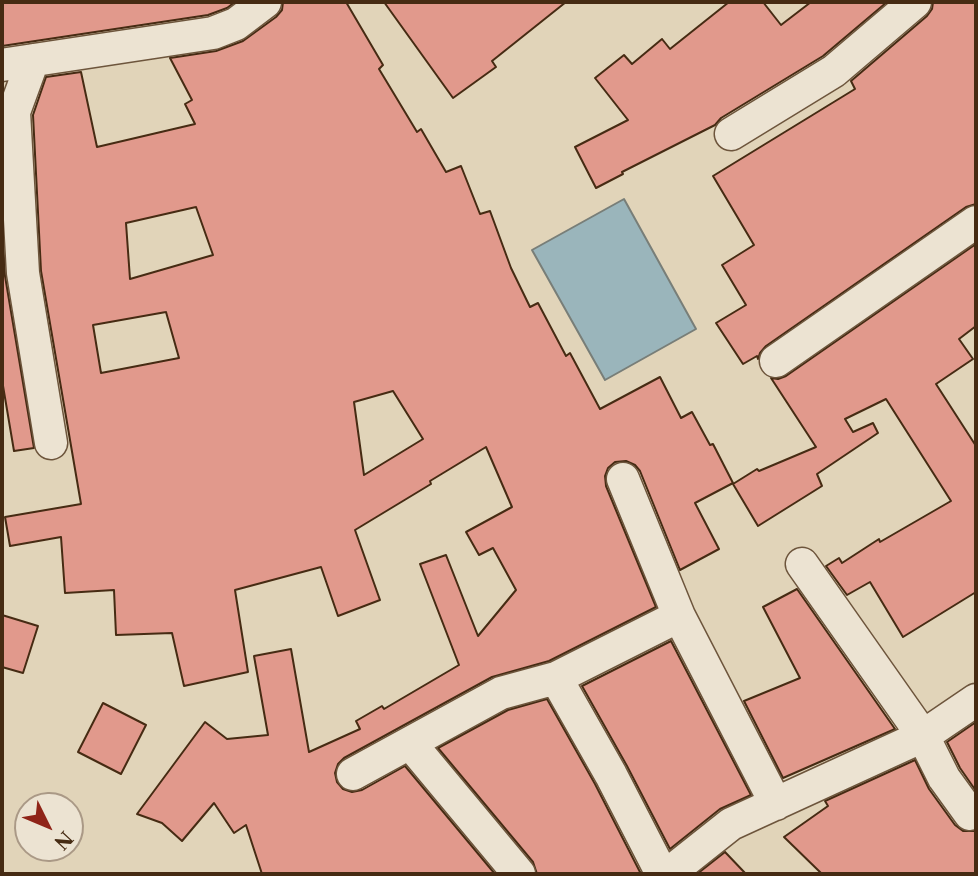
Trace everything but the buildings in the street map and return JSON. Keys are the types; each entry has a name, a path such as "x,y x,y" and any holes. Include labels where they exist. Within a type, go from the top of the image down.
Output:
{"street":[{"path":"2,65 213,33 236,23 265,2"},
{"path":"730,134 834,71 915,2"},
{"path":"33,60 14,112 12,275 51,443"},
{"path":"776,360 976,222"},
{"path":"623,479 679,616 776,804"},
{"path":"802,564 923,736 944,778 970,814"},
{"path":"353,774 501,693 556,678 679,616"},
{"path":"556,678 611,775 662,874"},
{"path":"668,874 731,824 923,736 976,700"},
{"path":"410,743 519,874"}],"water":[{"path":"624,199 696,329 605,380 532,250"}]}
